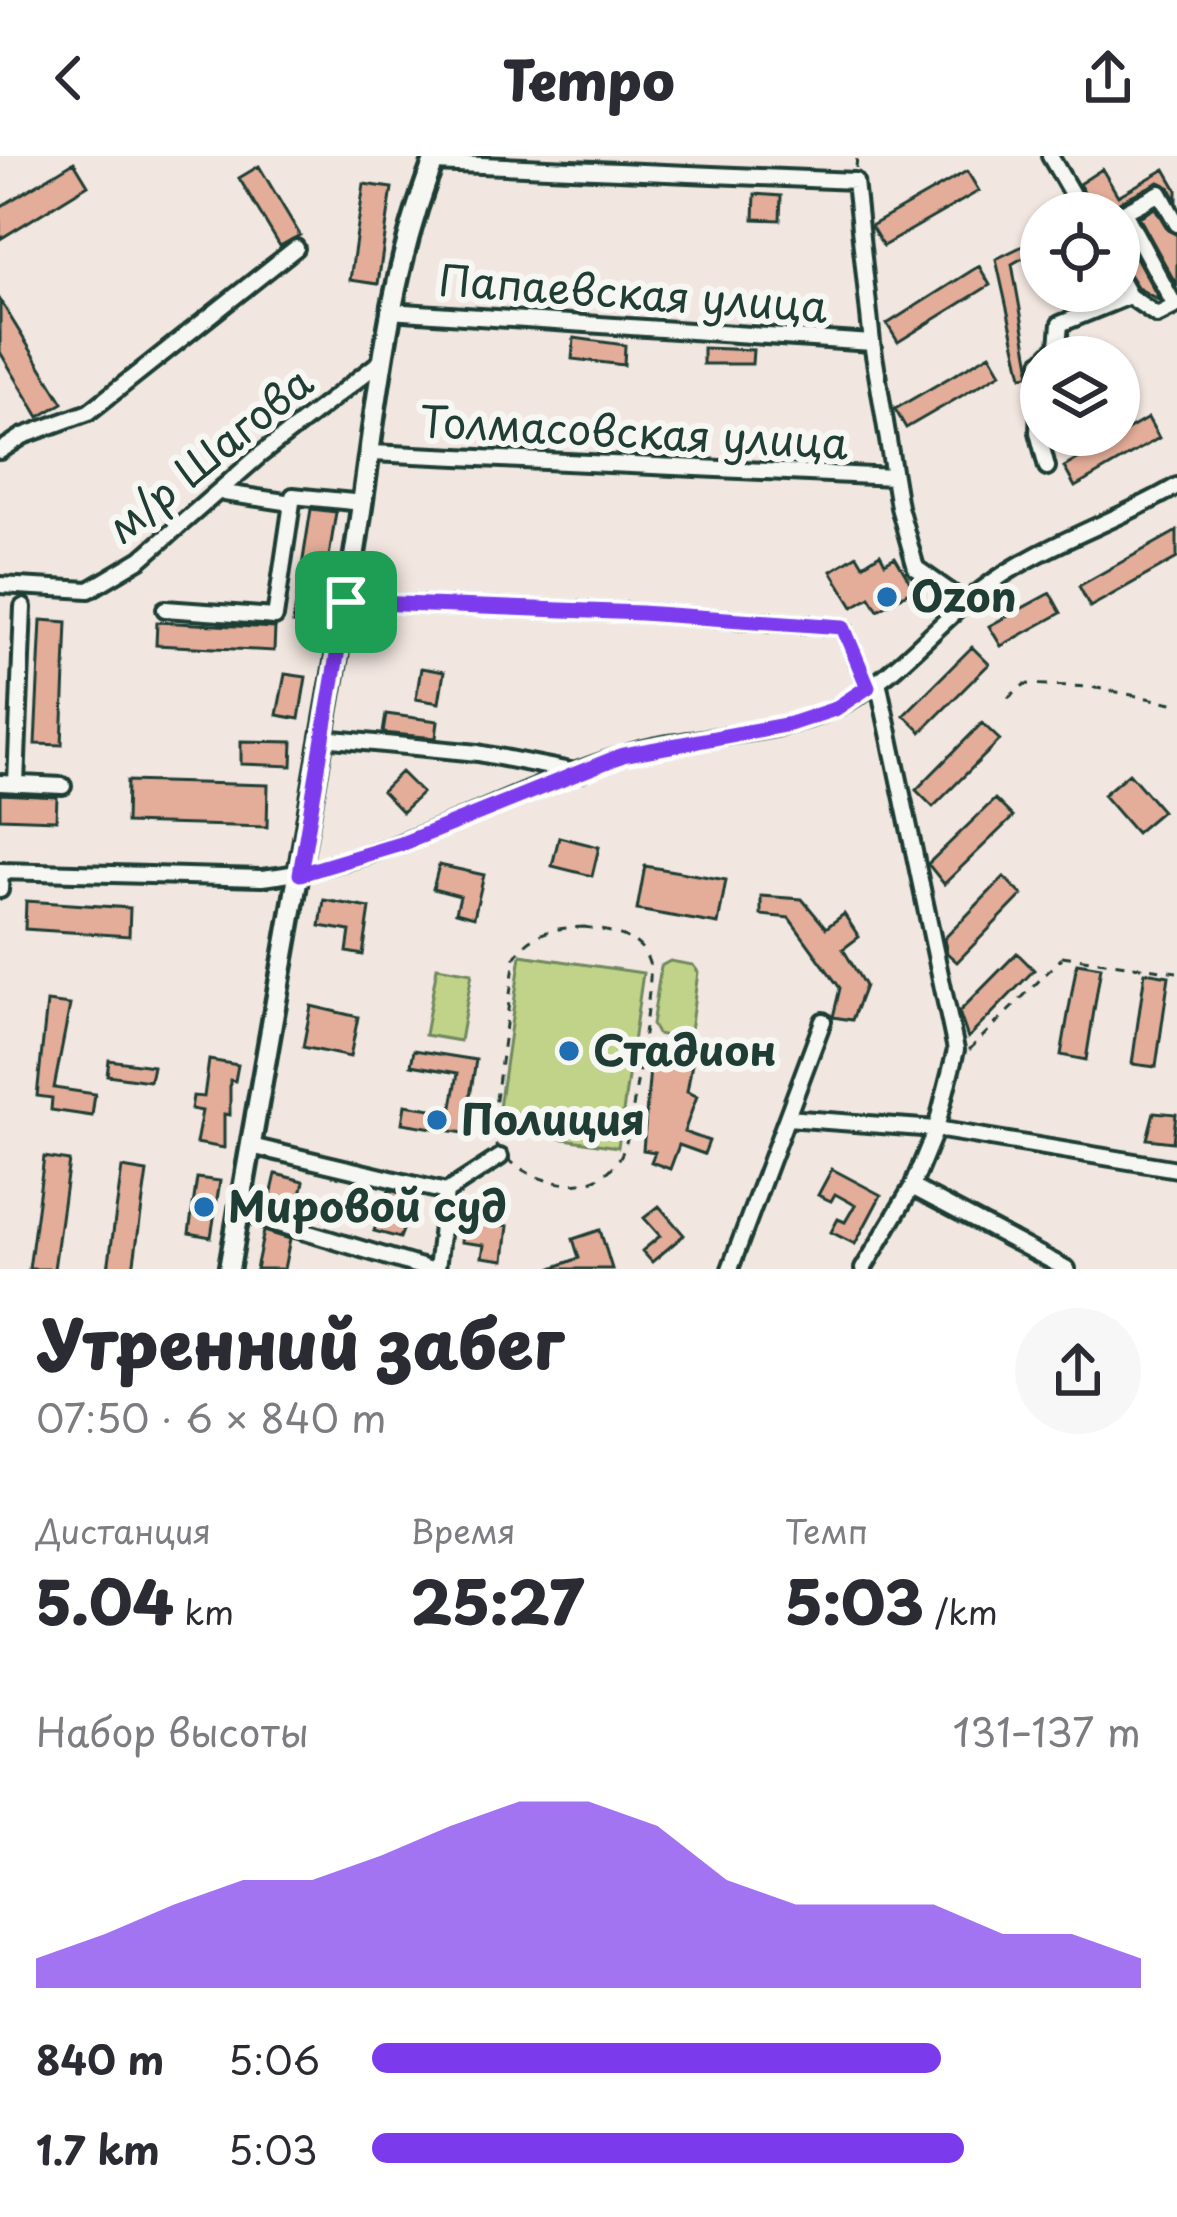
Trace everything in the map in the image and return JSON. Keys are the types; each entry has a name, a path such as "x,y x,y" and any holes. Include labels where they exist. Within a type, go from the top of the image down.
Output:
{"main road":[{"path":"229,1269 363,503 389,311 422,183 434,159"}],"street":[{"path":"1050,156 1071,192"},
{"path":"434,159 855,182 872,343 894,477 916,568 966,604"},
{"path":"1140,304 1156,315 1176,305 1124,212 1160,193 1177,224"},
{"path":"0,452 22,436 89,412 296,248"},
{"name":"Папаевская улица","path":"389,311 872,343"},
{"path":"1059,336 1060,324 1090,312"},
{"name":"м/р Шагова","path":"0,585 88,590 124,569 384,359"},
{"name":"Толмасовская улица","path":"371,453 894,477"},
{"path":"1044,456 1047,467"},
{"path":"0,890 1,872 262,878 300,874 404,843 623,755 790,724 835,709 873,684 1009,571 1177,485"},
{"path":"224,493 292,503"},
{"path":"165,609 275,617 293,496 363,503"},
{"path":"346,602 641,613 843,627 873,684 956,1050 936,1129 912,1187 869,1267"},
{"path":"23,607 8,783 63,787"},
{"path":"323,738 478,754 580,772"},
{"path":"731,1268 823,1021"},
{"path":"787,1118 936,1129 1177,1169"},
{"path":"251,1146 446,1192 500,1157"},
{"path":"912,1187 1066,1269"},
{"path":"437,1269 446,1192"},
{"path":"239,1212 428,1269"}],"path":[{"path":"1008,698 1025,684 1092,687 1177,704"},
{"path":"584,927 610,931 642,948 650,968 624,1150 609,1169 570,1183 547,1182 500,1157 491,1137 515,957 526,940 554,928 584,927"},
{"path":"951,1066 1062,957 1177,972"}],"green space":[{"name":"Стадион","path":"521,955 643,973 618,1147 496,1129"},
{"path":"670,961 693,965 698,972 690,1032 682,1039 657,1034 652,1025 661,966"},
{"path":"437,967 472,973 460,1041 425,1035"}],"building":[{"path":"74,162 88,185 0,239 0,207"},
{"path":"259,166 300,235 280,246 239,178"},
{"path":"1102,169 1116,192 1084,192 1079,184"},
{"path":"1165,169 1177,190 1177,201 1169,187 1159,182 1139,192 1125,192"},
{"path":"967,171 979,191 883,246 871,226"},
{"path":"364,184 392,188 378,284 350,280"},
{"path":"755,194 781,196 780,220 754,219"},
{"path":"1155,208 1168,230 1177,235 1177,286 1140,219"},
{"path":"1020,247 1020,260 1012,264 1025,336 1020,336 1020,367 996,259"},
{"path":"1140,264 1160,301 1140,289"},
{"path":"979,266 990,285 898,342 887,324"},
{"path":"0,300 63,403 39,417 0,352"},
{"path":"574,338 625,345 624,365 572,359"},
{"path":"703,348 753,350 752,364 703,364"},
{"path":"990,354 1001,373 906,428 895,409"},
{"path":"1148,418 1159,438 1140,449 1140,423"},
{"path":"1083,456 1128,456 1075,487 1064,467"},
{"path":"311,509 336,512 318,627 293,623"},
{"path":"1177,531 1177,558 1090,607 1079,586"},
{"path":"880,554 885,563 895,557 914,589 878,610 870,597 853,607 831,571 857,555 863,565"},
{"path":"1050,593 1061,613 1001,646 989,626"},
{"path":"41,620 67,622 62,745 35,744"},
{"path":"157,622 275,628 274,651 156,645"},
{"path":"972,647 989,664 921,732 904,715"},
{"path":"421,668 444,672 439,703 416,699"},
{"path":"285,674 306,677 299,719 277,715"},
{"path":"386,714 438,721 436,738 383,733"},
{"path":"982,723 1000,740 933,807 916,790"},
{"path":"241,741 293,742 292,766 241,764"},
{"path":"401,772 422,793 402,812 382,791"},
{"path":"1129,773 1162,811 1136,833 1103,795"},
{"path":"127,781 268,785 267,827 126,823"},
{"path":"0,794 57,797 56,820 0,818"},
{"path":"995,799 1013,817 944,884 928,864"},
{"path":"559,837 599,847 592,876 552,866"},
{"path":"439,865 484,875 474,917 456,912 460,896 433,889"},
{"path":"645,866 726,880 718,924 637,910"},
{"path":"1004,877 1022,895 957,962 947,953 944,939"},
{"path":"761,896 802,899 826,928 844,914 859,937 843,949 865,986 852,1020 833,1017 840,988 789,918 761,915"},
{"path":"324,900 370,908 363,955 347,952 350,931 320,926"},
{"path":"26,901 130,908 129,936 25,929"},
{"path":"1017,953 1034,970 968,1038 959,1012"},
{"path":"1077,963 1101,967 1086,1060 1061,1055"},
{"path":"1145,972 1169,976 1156,1067 1132,1064"},
{"path":"47,1002 70,1005 54,1088 95,1094 92,1116 51,1110 52,1098 37,1096"},
{"path":"311,1006 358,1017 350,1057 303,1047"},
{"path":"652,1045 694,1052 687,1092 697,1096 684,1132 709,1141 704,1154 679,1145 670,1169 651,1162 655,1152 643,1150"},
{"path":"414,1050 476,1060 467,1115 473,1116 470,1134 402,1123 405,1105 451,1112 458,1073 411,1065"},
{"path":"109,1060 153,1066 150,1081 107,1075"},
{"path":"209,1060 238,1065 235,1081 230,1080 230,1115 224,1114 224,1148 196,1143 202,1111 191,1109 193,1096 204,1097"},
{"path":"1154,1112 1176,1114 1173,1142 1147,1139"},
{"path":"44,1157 69,1161 54,1269 29,1269"},
{"path":"122,1168 147,1172 133,1269 108,1269"},
{"path":"832,1169 881,1195 855,1244 831,1232 838,1219 845,1222 855,1205 835,1194 831,1201 818,1195"},
{"path":"276,1174 304,1181 296,1217 268,1209"},
{"name":"Мировой суд","path":"197,1178 220,1181 211,1237 189,1233"},
{"path":"389,1190 416,1197 400,1238 374,1231"},
{"path":"659,1206 684,1235 652,1262 642,1251 660,1236 644,1218"},
{"path":"464,1220 508,1226 504,1260 482,1257 484,1245 461,1242"},
{"path":"600,1230 612,1269 550,1269 579,1258 573,1239"},
{"path":"264,1231 290,1239 284,1269 256,1269"}],"place":[{"name":"Ozon","path":"887,597"},
{"name":"Стадион","path":"569,1051"},
{"name":"Полиция","path":"437,1120"},
{"name":"Мировой суд","path":"204,1207"}],"route":[{"path":"346,602 641,613 843,627 868,687 835,709 790,724 623,755 404,843 300,874 346,602"}]}
